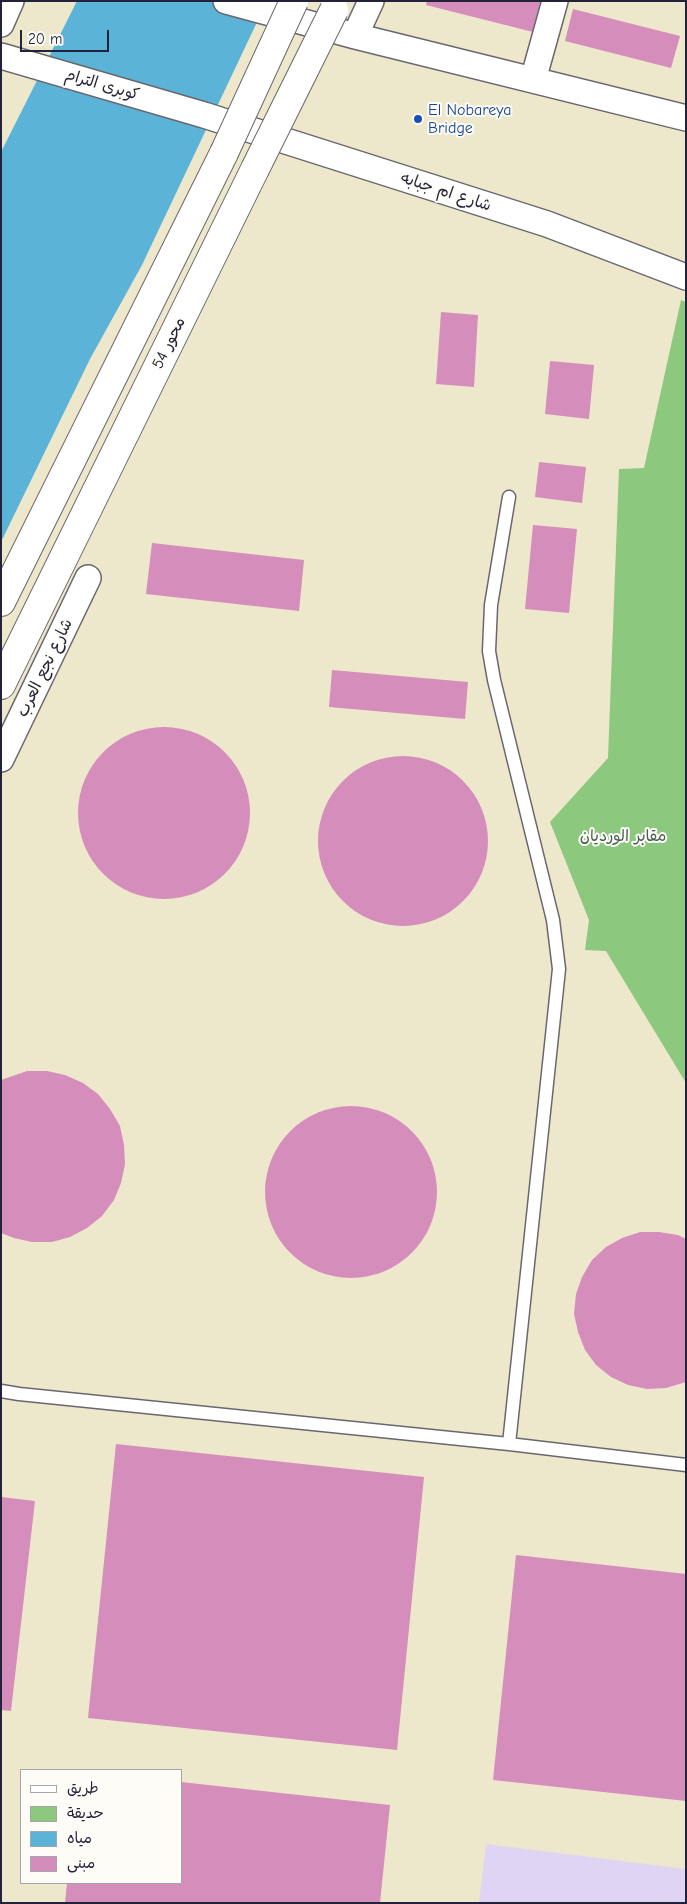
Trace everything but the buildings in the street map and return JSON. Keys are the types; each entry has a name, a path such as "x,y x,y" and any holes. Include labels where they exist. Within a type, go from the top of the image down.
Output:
{"highway":[{"path":"1,602 224,153 294,1"},
{"name":"محور 54","path":"1,685 336,6"}],"street":[{"path":"1,24 11,1"},
{"path":"226,1 355,36 686,118"},
{"path":"355,36 371,1"},
{"path":"533,80 555,1"},
{"name":"كوبرى الترام","path":"1,56 204,115"},
{"name":"شارع ام جبابه","path":"204,115 547,224 686,277"},
{"name":"شارع نجع العرب","path":"1,759 88,578"}],"lane":[{"path":"509,497 491,605 489,651 494,680 553,920 558,969 509,1444"},
{"path":"1,1391 509,1444 686,1465"}],"shaded area":[{"path":"486,1844 686,1869 686,1903 479,1903"}],"green space":[{"name":"مقابر الورديان","path":"681,300 686,302 686,1083 606,951 585,950 589,920 550,822 608,758 619,469 644,468"}],"water":[{"path":"77,1 267,1 142,265 90,359 1,542 1,152"}],"place":[{"name":"El Nobareya Bridge","path":"418,119"}]}
